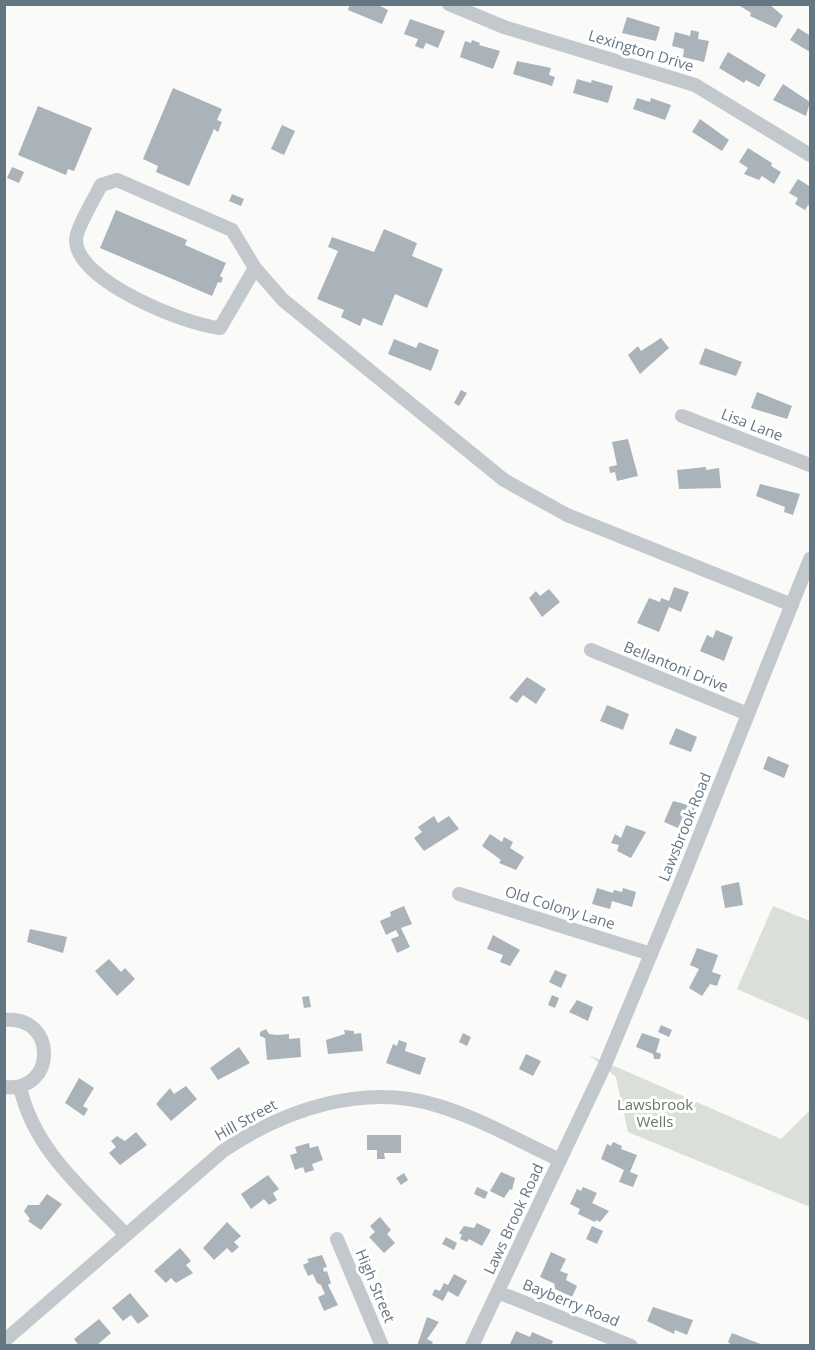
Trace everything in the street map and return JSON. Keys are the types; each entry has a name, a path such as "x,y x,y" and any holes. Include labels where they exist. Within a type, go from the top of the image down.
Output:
{"street":[{"name":"Lexington Drive","path":"449,4 504,27 694,86 810,155"},
{"path":"255,268 220,328 206,327 144,302 92,271 80,258 76,239 101,185 117,180 232,230 255,268 283,300 504,480 567,515 792,605"},
{"name":"Lisa Lane","path":"682,416 810,465"},
{"name":"Lawsbrook Road","path":"585,1106 651,954 810,559"},
{"name":"Bellantoni Drive","path":"591,650 748,714"},
{"name":"Old Colony Lane","path":"459,894 651,954"},
{"path":"4,1020 15,1020 30,1025 44,1044 42,1067 34,1079 20,1087 4,1087"},
{"path":"20,1087 29,1119 45,1148 125,1234"},
{"name":"Hill Street","path":"4,1341 26,1325 125,1234 206,1164 237,1141 286,1116 328,1102 397,1097 439,1105 560,1160"},
{"name":"Laws Brook Road","path":"472,1346 585,1106"},
{"name":"High Street","path":"337,1239 381,1346"},
{"name":"Bayberry Road","path":"498,1292 632,1346"}],"green space":[{"path":"773,906 810,921 810,1021 737,989"},
{"name":"Lawsbrook Wells","path":"589,1055 781,1139 810,1110 810,1207 628,1132 616,1077"}],"building":[{"path":"350,4 376,4 388,10 382,24 348,10"},
{"path":"737,4 769,4 783,16 776,28 750,16 751,13"},
{"path":"627,17 660,27 656,41 622,33"},
{"path":"410,19 445,31 438,48 426,43 423,49 415,46 418,39 404,34"},
{"path":"798,28 809,35 810,32 810,52 790,40"},
{"path":"691,30 699,32 698,39 709,41 704,62 683,57 684,49 672,46 675,32 690,36"},
{"path":"472,40 480,43 479,45 500,51 493,69 460,57 465,41 471,43"},
{"path":"728,52 766,75 759,87 746,80 744,83 719,68"},
{"path":"517,61 551,68 549,75 555,77 552,86 513,74"},
{"path":"577,79 591,83 592,80 613,86 608,103 573,93"},
{"path":"783,84 810,102 806,116 773,100"},
{"path":"173,88 222,109 217,120 222,122 218,132 214,129 189,186 156,172 158,166 143,159"},
{"path":"637,98 650,102 651,98 671,105 665,120 633,109"},
{"path":"38,106 92,128 74,171 68,169 66,175 18,155"},
{"path":"700,119 729,140 722,151 692,132"},
{"path":"282,125 295,131 284,155 271,149"},
{"path":"748,148 772,163 771,166 781,172 774,184 762,176 759,180 744,174 748,168 739,162"},
{"path":"12,167 24,172 19,183 7,178"},
{"path":"798,179 809,186 810,183 810,206 808,205 805,210 795,204 798,198 789,193"},
{"path":"232,194 244,199 241,206 229,201"},
{"path":"116,210 187,240 185,245 226,263 220,276 223,278 221,283 218,282 212,296 100,248"},
{"path":"384,229 417,243 412,256 443,269 427,308 395,294 382,326 363,318 360,326 341,317 344,310 317,299 338,251 328,247 332,237 374,252"},
{"path":"661,338 669,348 640,374 628,355 638,346 641,351"},
{"path":"394,339 416,348 419,342 439,350 431,371 388,354"},
{"path":"705,348 742,362 736,376 699,364"},
{"path":"461,390 467,393 459,406 454,403"},
{"path":"757,392 792,406 787,419 751,408"},
{"path":"628,439 638,476 617,481 615,472 610,473 609,467 617,465 612,442"},
{"path":"706,467 706,470 719,468 721,488 679,489 677,470"},
{"path":"760,484 800,494 793,515 784,512 785,507 756,496"},
{"path":"674,587 689,592 681,612 669,607 659,632 637,623 649,598 660,602 661,598 669,601"},
{"path":"549,589 560,602 542,617 529,598 536,591 540,596"},
{"path":"716,630 733,637 724,661 700,651 707,635 713,638"},
{"path":"527,677 546,689 536,704 523,695 517,703 509,698"},
{"path":"607,705 629,714 623,730 600,721"},
{"path":"676,728 697,737 691,752 669,744"},
{"path":"768,756 789,765 784,778 763,769"},
{"path":"673,801 696,807 692,816 685,812 678,828 664,822"},
{"path":"434,816 438,823 449,816 459,829 424,851 414,838 422,832 418,827"},
{"path":"626,825 646,832 631,858 617,851 619,845 611,843 615,834 621,838"},
{"path":"490,834 502,842 504,837 513,842 510,848 524,857 516,870 499,863 501,860 482,846"},
{"path":"739,882 743,905 725,908 721,886"},
{"path":"597,888 613,893 614,890 622,892 623,888 636,892 632,907 612,901 610,909 592,904"},
{"path":"404,906 412,924 401,928 410,947 397,953 391,939 399,936 396,930 386,935 380,921 391,916 390,912"},
{"path":"30,929 67,937 63,953 27,942"},
{"path":"493,935 520,950 510,966 500,962 503,955 487,949"},
{"path":"697,948 718,955 712,972 721,975 717,986 710,984 702,996 689,988 699,969 690,965"},
{"path":"109,959 121,972 125,968 135,979 117,996 95,971"},
{"path":"555,970 567,975 561,988 549,982"},
{"path":"552,995 559,998 555,1008 548,1005"},
{"path":"309,996 311,1007 304,1008 302,997"},
{"path":"577,1000 593,1007 588,1021 569,1012"},
{"path":"661,1025 672,1030 669,1037 658,1032"},
{"path":"266,1029 269,1034 289,1034 289,1039 300,1038 301,1057 267,1060 265,1038 260,1036 260,1032"},
{"path":"344,1030 354,1031 354,1034 361,1033 363,1051 328,1054 326,1040 345,1034"},
{"path":"463,1033 471,1037 467,1046 459,1042"},
{"path":"642,1033 660,1039 656,1052 661,1054 660,1059 654,1059 653,1054 636,1047"},
{"path":"399,1040 407,1043 405,1051 426,1058 420,1075 386,1063 393,1044 397,1046"},
{"path":"239,1047 250,1063 218,1080 210,1068"},
{"path":"526,1054 541,1061 533,1076 519,1069"},
{"path":"79,1078 94,1088 83,1106 88,1109 84,1116 65,1103"},
{"path":"186,1086 197,1099 171,1121 156,1104 170,1088 174,1094"},
{"path":"136,1132 147,1145 120,1165 109,1153 116,1147 111,1141 117,1136 125,1141"},
{"path":"367,1135 401,1135 401,1153 384,1153 385,1159 377,1159 377,1150 367,1150"},
{"path":"613,1142 622,1146 621,1149 637,1155 630,1172 638,1175 633,1187 619,1182 624,1170 601,1159 607,1144 611,1146"},
{"path":"309,1143 310,1148 318,1146 323,1160 312,1164 314,1170 305,1173 303,1167 295,1170 290,1155 297,1153 295,1147"},
{"path":"501,1172 515,1178 512,1190 510,1189 504,1198 490,1191"},
{"path":"404,1173 408,1180 401,1185 396,1178"},
{"path":"268,1175 279,1189 273,1193 277,1200 269,1205 264,1199 251,1209 241,1194"},
{"path":"477,1187 488,1192 485,1199 474,1194"},
{"path":"583,1187 597,1193 592,1203 609,1211 600,1222 578,1214 580,1209 570,1204 577,1189 581,1191"},
{"path":"47,1194 62,1204 41,1230 28,1221 30,1219 24,1211 28,1205 39,1205"},
{"path":"380,1217 391,1230 387,1234 395,1243 384,1253 369,1237 375,1232 370,1226"},
{"path":"227,1222 241,1236 234,1242 239,1247 232,1253 227,1248 214,1260 203,1248"},
{"path":"477,1223 491,1230 482,1246 469,1239 467,1242 460,1239 462,1235 459,1233 464,1226 474,1228"},
{"path":"592,1226 603,1231 597,1244 586,1239"},
{"path":"446,1237 457,1243 454,1250 442,1244"},
{"path":"180,1248 191,1261 186,1265 193,1273 176,1283 171,1278 166,1283 154,1271"},
{"path":"551,1252 566,1259 560,1271 568,1274 566,1280 577,1286 572,1297 553,1288 555,1284 540,1277"},
{"path":"322,1255 327,1267 323,1268 324,1272 327,1271 331,1283 328,1285 338,1305 324,1311 318,1297 325,1294 321,1285 317,1283 313,1274 308,1276 303,1265 309,1262 307,1259"},
{"path":"454,1274 467,1281 458,1297 448,1291 443,1301 432,1295 435,1289 440,1291 444,1283 448,1285"},
{"path":"130,1293 149,1316 138,1324 131,1315 123,1321 112,1308"},
{"path":"653,1307 693,1320 687,1335 675,1330 674,1334 647,1321"},
{"path":"427,1317 439,1322 427,1339 433,1342 431,1346 417,1346"},
{"path":"99,1319 111,1333 96,1346 79,1346 74,1339"},
{"path":"516,1331 530,1337 532,1332 553,1341 551,1346 509,1346"},
{"path":"732,1333 763,1346 733,1346 728,1342"}]}
